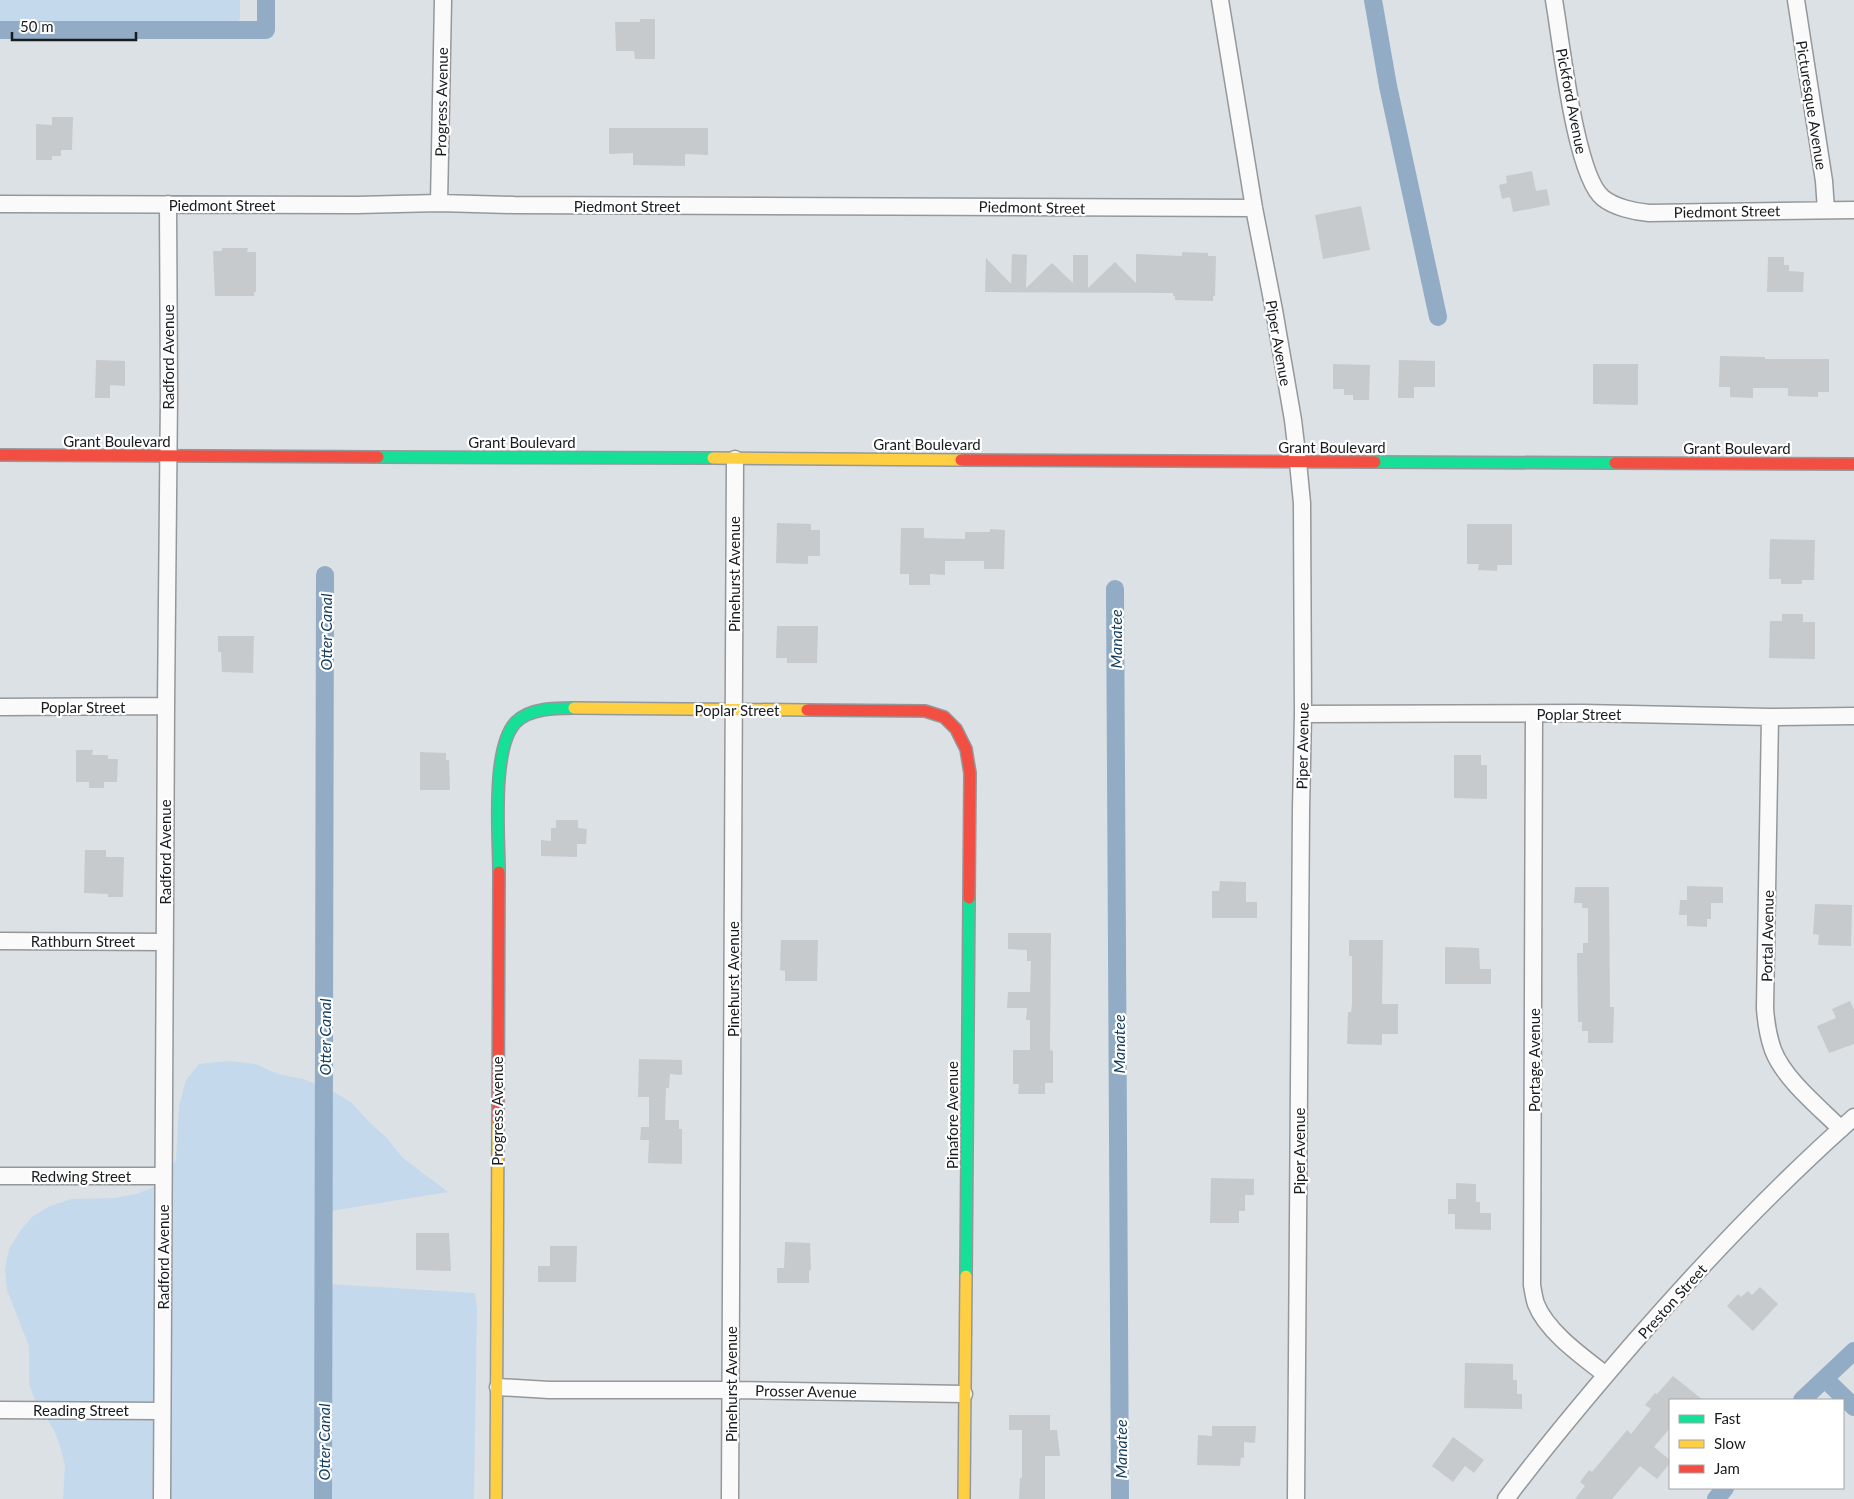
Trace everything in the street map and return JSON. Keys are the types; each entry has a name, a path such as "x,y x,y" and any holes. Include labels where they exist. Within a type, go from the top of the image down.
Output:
{"street":[{"name":"Progress Avenue","path":"439,203 443,0"},
{"name":"Piper Avenue","path":"1220,0 1254,208 1293,420 1302,503 1303,714 1300,810 1296,1499"},
{"name":"Pickford Avenue","path":"1554,0 1577,138 1590,181 1602,198"},
{"name":"Picturesque Avenue","path":"1796,0 1819,146 1826,210"},
{"name":"Piedmont Street","path":"1602,198 1631,212 1649,213 1854,210"},
{"name":"Piedmont Street","path":"0,204 357,205 439,203 514,205 1254,208"},
{"name":"Radford Avenue","path":"162,1499 168,204"},
{"name":"Grant Boulevard","path":"0,455 1854,464"},
{"name":"Pinehurst Avenue","path":"730,1499 734,459"},
{"name":"Poplar Street","path":"0,707 166,706"},
{"name":"Poplar Street","path":"512,725 530,712 549,709 925,712 944,717 960,733"},
{"name":"Poplar Street","path":"1303,714 1854,716"},
{"name":"Portage Avenue","path":"1534,714 1532,1285 1536,1303 1545,1320 1586,1359 1606,1374"},
{"name":"Portal Avenue","path":"1770,717 1765,1008 1767,1029 1774,1052 1785,1069 1841,1129"},
{"name":"Progress Avenue","path":"496,1499 498,1387 499,770 503,744 512,725"},
{"name":"Pinafore Avenue","path":"960,733 968,753 970,773 964,1499"},
{"name":"Rathburn Street","path":"0,941 165,942"},
{"name":"Preston Street","path":"1506,1499 1606,1374 1685,1284 1774,1192 1854,1117"},
{"name":"Redwing Street","path":"0,1176 163,1176"},
{"name":"Prosser Avenue","path":"498,1387 548,1390 731,1390 964,1394"},
{"name":"Reading Street","path":"0,1410 162,1411"}],"shaded area":[{"path":"0,0 240,0 240,19 235,24 0,21"},
{"path":"229,1061 255,1064 278,1074 303,1079 329,1089 352,1103 387,1138 403,1158 448,1192 331,1211 329,1284 475,1293 477,1309 474,1499 63,1499 65,1465 60,1446 54,1430 35,1400 29,1384 29,1346 7,1290 5,1269 9,1249 20,1231 32,1217 50,1206 72,1199 115,1198 136,1194 152,1188 161,1181 176,1160 179,1106 186,1080 199,1064"}],"building":[{"path":"640,19 655,19 655,59 635,59 634,51 616,51 615,22 640,22"},
{"path":"52,117 73,117 72,150 61,150 61,156 52,156 52,160 36,160 36,124 52,125"},
{"path":"609,128 708,128 708,155 685,154 685,166 633,165 633,153 609,154"},
{"path":"1532,171 1536,191 1547,189 1550,205 1513,212 1510,197 1502,199 1499,185 1507,183 1506,176"},
{"path":"1361,206 1370,250 1323,259 1315,215"},
{"path":"222,248 248,248 247,252 256,252 256,292 254,292 254,296 215,296 213,251 222,251"},
{"path":"1182,252 1208,253 1208,256 1216,256 1215,296 1213,296 1213,301 1175,300 1173,293 985,292 986,258 1011,284 1012,254 1027,255 1026,288 1052,263 1073,283 1073,255 1088,255 1088,288 1115,262 1136,283 1136,254 1182,256"},
{"path":"1768,257 1784,257 1784,265 1789,265 1789,271 1804,272 1803,292 1767,292"},
{"path":"1720,356 1765,357 1765,359 1829,359 1829,392 1818,392 1818,397 1788,396 1788,388 1753,388 1753,398 1730,397 1730,387 1719,387"},
{"path":"96,360 125,361 125,386 110,385 110,398 95,398"},
{"path":"1399,360 1435,361 1435,387 1414,387 1414,398 1398,398"},
{"path":"1333,364 1370,365 1369,400 1353,400 1353,395 1344,395 1344,389 1333,389"},
{"path":"1593,364 1638,364 1638,405 1593,404"},
{"path":"777,523 811,524 811,530 820,530 820,556 808,556 808,564 776,563"},
{"path":"1467,524 1512,524 1512,565 1497,565 1497,571 1478,570 1479,564 1467,564"},
{"path":"901,528 924,528 924,538 965,539 965,532 990,532 990,529 1005,530 1004,569 984,569 984,561 945,561 945,575 930,574 930,585 909,585 909,574 900,574"},
{"path":"1770,539 1815,540 1814,580 1802,580 1802,584 1781,584 1781,579 1769,579"},
{"path":"1782,614 1803,614 1803,622 1815,622 1815,659 1769,658 1770,621 1782,621"},
{"path":"777,626 818,626 817,663 787,663 787,658 776,658"},
{"path":"218,636 254,636 253,673 222,672 221,652 218,652"},
{"path":"76,750 93,750 92,755 108,755 108,759 118,759 117,782 104,782 104,788 89,788 89,782 76,782"},
{"path":"420,752 446,753 446,760 449,760 450,790 420,790"},
{"path":"1454,755 1481,755 1481,765 1487,765 1487,799 1454,798"},
{"path":"556,820 578,820 578,828 587,829 586,844 577,844 577,857 541,856 541,840 551,841 551,828 556,828"},
{"path":"85,850 106,850 106,857 124,857 123,897 108,897 108,894 84,893"},
{"path":"1220,881 1246,882 1246,902 1257,902 1257,918 1212,918 1212,891 1219,891"},
{"path":"1687,886 1723,887 1723,903 1711,903 1711,919 1707,919 1707,927 1687,926 1687,915 1679,915 1680,900 1687,900"},
{"path":"1575,887 1609,887 1610,1007 1614,1007 1613,1043 1588,1043 1588,1031 1582,1031 1582,1022 1578,1022 1577,953 1583,953 1583,943 1588,943 1588,908 1582,908 1582,903 1574,903"},
{"path":"1815,904 1852,905 1851,946 1818,945 1819,935 1813,934"},
{"path":"1008,933 1051,933 1050,1050 1053,1051 1053,1083 1045,1083 1045,1094 1018,1094 1019,1084 1013,1084 1013,1050 1030,1050 1030,1020 1026,1020 1027,1008 1007,1008 1008,992 1030,992 1031,961 1027,961 1027,950 1008,949"},
{"path":"781,940 818,940 817,981 785,981 785,971 780,970"},
{"path":"1349,940 1383,940 1382,1004 1398,1004 1398,1034 1382,1034 1382,1045 1347,1044 1348,1012 1351,1012 1352,1004 1352,956 1349,956"},
{"path":"1445,947 1479,948 1480,969 1491,969 1491,984 1445,984"},
{"path":"1850,1001 1854,1010 1854,1044 1829,1053 1817,1026 1836,1018 1832,1009"},
{"path":"639,1059 682,1060 682,1075 670,1074 669,1088 666,1088 665,1120 679,1120 679,1129 682,1129 682,1164 648,1163 649,1140 640,1140 641,1127 649,1127 649,1097 638,1097"},
{"path":"1211,1178 1254,1179 1254,1195 1245,1195 1245,1211 1239,1211 1239,1223 1210,1223"},
{"path":"1456,1183 1476,1184 1476,1202 1480,1202 1480,1213 1491,1213 1491,1230 1455,1229 1455,1214 1448,1214 1448,1199 1456,1199"},
{"path":"416,1233 449,1233 451,1271 416,1270"},
{"path":"785,1242 810,1243 811,1270 809,1271 809,1283 777,1283 777,1268 784,1268"},
{"path":"550,1246 577,1246 576,1282 538,1282 538,1266 550,1266"},
{"path":"1760,1287 1778,1304 1753,1331 1727,1306 1738,1294 1741,1297 1748,1291 1752,1295"},
{"path":"1465,1363 1513,1364 1513,1380 1517,1380 1517,1394 1522,1394 1522,1409 1464,1408"},
{"path":"1673,1376 1702,1399 1669,1399 1669,1429 1654,1447 1669,1459 1669,1464 1657,1479 1640,1466 1612,1499 1575,1499 1585,1486 1580,1482 1589,1470 1592,1472 1627,1430 1631,1434 1651,1409 1645,1405 1655,1393 1657,1394"},
{"path":"1009,1415 1050,1415 1050,1430 1057,1430 1060,1456 1045,1456 1045,1499 1019,1499 1020,1478 1022,1478 1022,1430 1009,1430"},
{"path":"1212,1426 1256,1426 1255,1443 1244,1442 1244,1458 1241,1457 1240,1466 1197,1465 1198,1435 1212,1436"},
{"path":"1453,1437 1484,1460 1474,1473 1465,1466 1453,1482 1432,1466"}],"waterway":[{"path":"0,30 266,30 266,0"},
{"path":"1373,0 1388,86 1438,317"},
{"name":"Otter Canal","path":"323,1499 325,575"},
{"name":"Manatee","path":"1115,589 1120,1499"},
{"path":"1803,1399 1854,1351"},
{"path":"1825,1379 1854,1407"},
{"path":"1716,1499 1724,1489"}],"traffic: fast":[{"path":"378,457 713,458"},
{"path":"1375,462 1615,463"},
{"path":"499,872 498,793 503,751 508,734 516,722 528,714 536,711 574,708"},
{"path":"966,1276 969,898"}],"traffic: slow":[{"path":"713,458 961,460"},
{"path":"574,708 807,710"},
{"path":"496,1499 498,1122"},
{"path":"964,1499 966,1276"}],"traffic: jam":[{"path":"0,455 378,457"},
{"path":"961,460 1375,462"},
{"path":"1615,463 1854,464"},
{"path":"807,710 925,711 944,717 956,729 966,749 970,773 969,898"},
{"path":"498,1122 499,872"}]}
